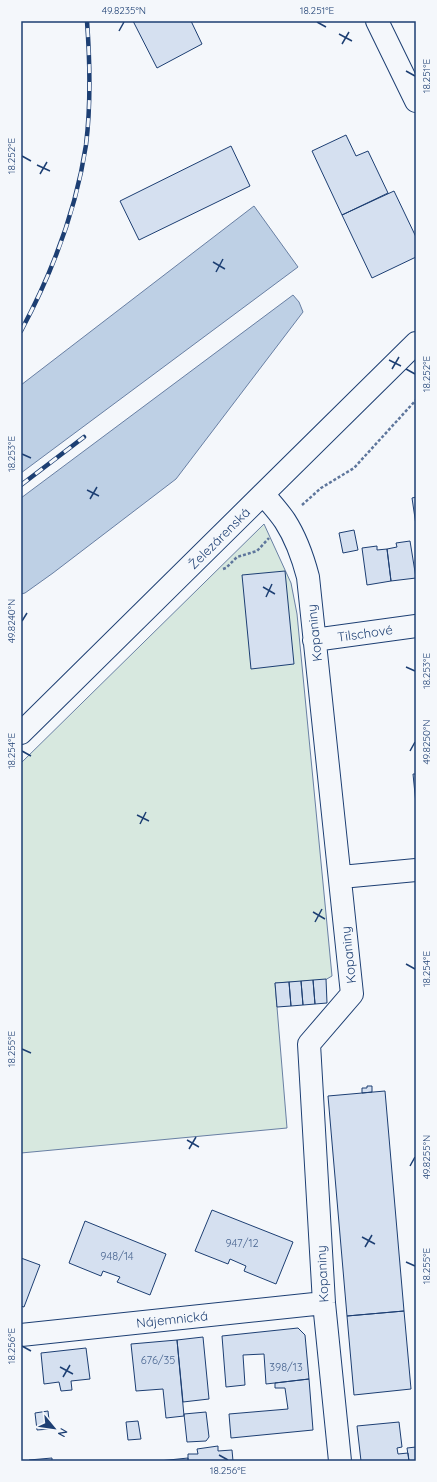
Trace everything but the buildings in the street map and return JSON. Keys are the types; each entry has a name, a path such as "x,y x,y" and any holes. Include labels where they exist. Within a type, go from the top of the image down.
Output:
{"street":[{"path":"378,21 416,101"},
{"name":"Železárenská","path":"21,733 416,343"},
{"name":"Kopaniny","path":"263,494 285,521 304,561 308,577 341,878 352,994 309,1044 324,1303 340,1461"},
{"name":"Tilschové","path":"314,640 416,626"},
{"path":"341,878 416,870"},
{"name":"Nájemnická","path":"21,1335 324,1303"}],"path":[{"path":"285,521 321,488 354,468 416,400"}],"shaded area":[{"path":"264,524 291,583 297,614 332,976 325,980 275,983 287,1128 21,1153 21,763"}],"water":[{"path":"254,206 298,267 21,473 21,385"},
{"path":"293,295 299,302 303,312 176,479 53,573 25,593 21,594 21,498"}],"railway":[{"path":"21,331 53,264 69,218 82,170 88,130 89,67 87,21"},
{"path":"21,485 84,437"}]}
